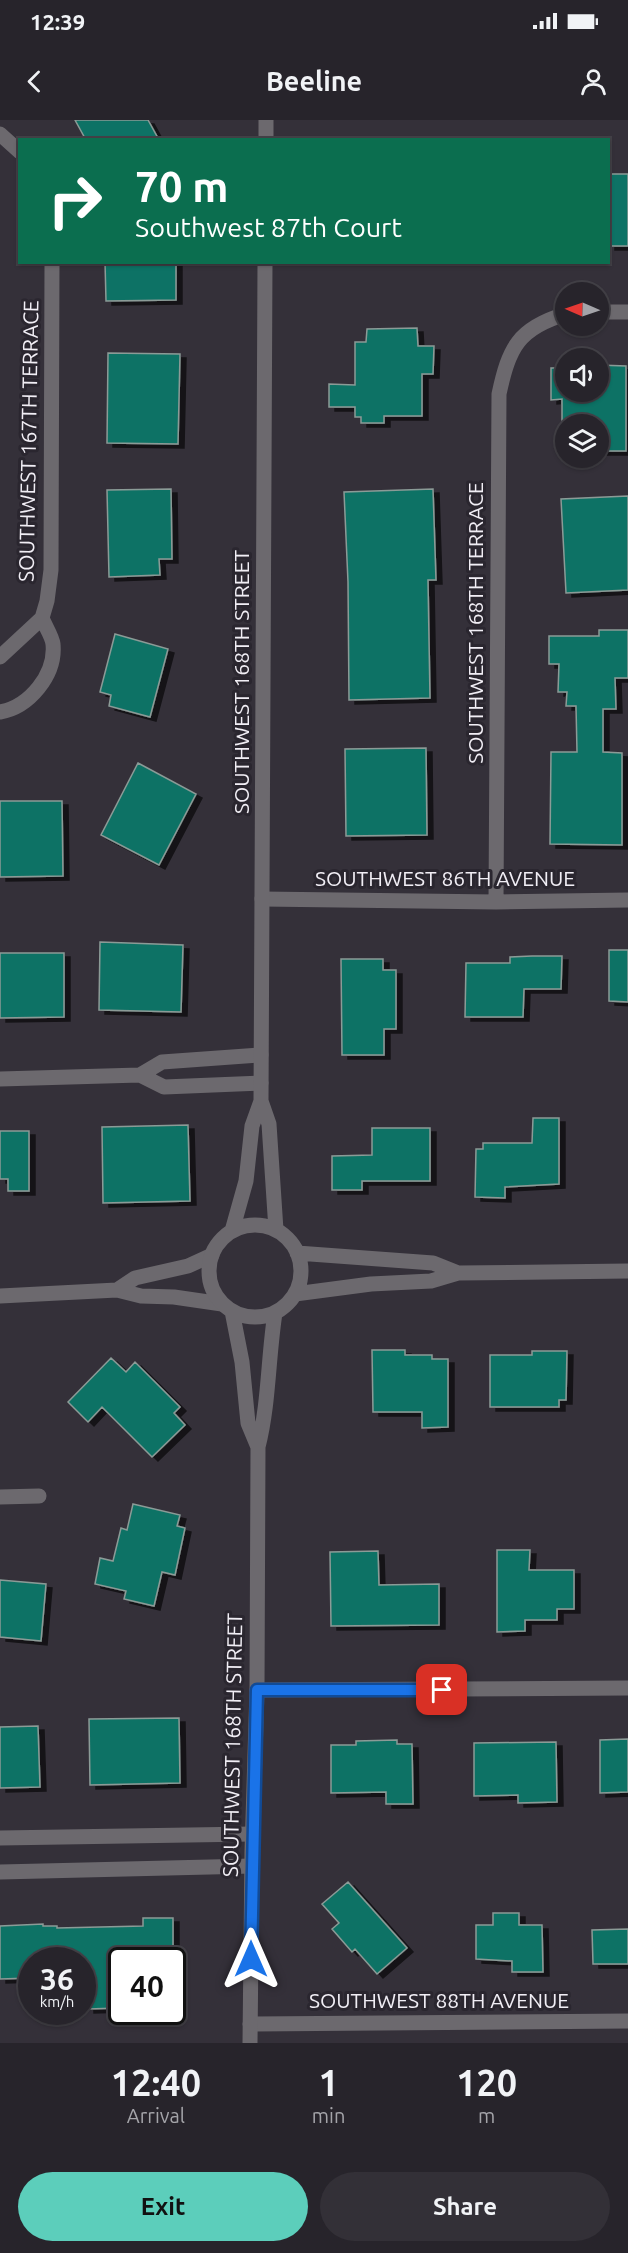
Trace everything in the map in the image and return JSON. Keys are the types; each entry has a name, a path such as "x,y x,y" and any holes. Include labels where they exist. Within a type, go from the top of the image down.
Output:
{"street":[{"path":"266,120 266,138"},
{"path":"0,134 18,150"},
{"name":"SOUTHWEST 167TH TERRACE","path":"42,618 51,570 52,264"},
{"name":"SOUTHWEST 168TH STREET","path":"265,264 261,1101 269,1124 276,1230"},
{"path":"609,312 628,312"},
{"name":"SOUTHWEST 168TH TERRACE","path":"496,902 499,394 504,369 514,347 527,331 545,320 555,317"},
{"path":"0,657 42,618 53,643 47,673 34,694 23,704 9,711 0,712"},
{"name":"SOUTHWEST 86TH AVENUE","path":"262,899 496,902 628,900"},
{"path":"140,1075 162,1062 261,1055"},
{"path":"0,1079 140,1075 164,1086 261,1083"},
{"name":"SOUTHWEST 168TH STREET","path":"232,1231 246,1181 252,1126 261,1101"},
{"path":"0,1296 117,1290 141,1296 174,1297 227,1307 244,1316 257,1317 275,1313 295,1294 300,1280 297,1253 288,1240 276,1230 262,1226 247,1226 232,1231 217,1245 209,1267 210,1281 214,1293 227,1307"},
{"path":"297,1253 433,1263 458,1273"},
{"path":"117,1290 135,1278 188,1266 212,1255"},
{"path":"295,1294 371,1284 431,1281 458,1273 628,1271"},
{"name":"SOUTHWEST 168TH STREET","path":"227,1307 241,1354 248,1424 258,1447"},
{"name":"SOUTHWEST 168TH STREET","path":"250,2043 252,1834 257,1690 258,1447 264,1424 268,1361 275,1313"},
{"path":"0,1497 39,1496"},
{"path":"257,1690 628,1688"},
{"path":"0,1838 252,1834"},
{"path":"0,1872 252,1866"},
{"name":"SOUTHWEST 88TH AVENUE","path":"250,2024 628,2021"}],"building":[{"path":"75,120 148,120 158,138 85,138"},
{"path":"610,174 628,174 628,246 610,246"},
{"path":"105,264 176,264 176,300 106,301"},
{"path":"417,328 418,346 434,346 433,374 422,374 422,416 384,416 384,423 361,423 361,417 355,417 355,407 329,407 329,384 355,385 355,342 366,342 367,329"},
{"path":"108,353 180,354 178,444 107,443"},
{"path":"609,365 626,366 626,451 609,451 609,414 562,414 562,402 609,402"},
{"path":"551,368 555,368 555,400 551,400"},
{"path":"171,489 172,559 159,559 160,575 109,577 107,490"},
{"path":"433,489 436,580 428,580 430,698 349,700 348,582 344,492"},
{"path":"628,496 628,590 566,593 561,499"},
{"path":"599,630 628,630 628,678 615,678 616,709 603,709 603,752 622,753 622,845 550,844 551,752 577,752 576,706 566,706 567,692 558,692 559,664 549,664 549,636 599,636"},
{"path":"115,634 168,649 150,717 109,706 111,695 100,692"},
{"path":"426,748 427,835 346,836 345,749"},
{"path":"138,763 196,794 159,865 101,835"},
{"path":"0,801 62,801 63,876 0,877"},
{"path":"100,942 183,945 181,1012 99,1010"},
{"path":"609,950 628,950 628,1002 609,1001"},
{"path":"0,953 64,953 64,1017 0,1018"},
{"path":"562,956 561,989 524,989 523,1017 465,1017 466,963 510,963 510,957"},
{"path":"341,959 383,959 383,970 396,970 396,1029 384,1029 384,1055 342,1055"},
{"path":"533,1118 559,1118 559,1184 505,1187 505,1198 475,1197 476,1149 483,1149 483,1143 532,1143"},
{"path":"188,1125 190,1201 103,1203 102,1127"},
{"path":"372,1128 430,1128 430,1181 362,1181 362,1190 332,1190 332,1156 372,1155"},
{"path":"0,1131 29,1131 29,1191 8,1191 8,1179 0,1179"},
{"path":"372,1350 405,1350 405,1355 432,1355 432,1359 448,1359 448,1427 422,1428 422,1412 373,1412"},
{"path":"532,1351 567,1351 566,1400 559,1400 559,1407 490,1407 490,1355 532,1355"},
{"path":"111,1358 126,1372 135,1362 180,1407 174,1413 185,1425 152,1457 102,1407 88,1422 68,1402"},
{"path":"133,1504 180,1515 177,1526 185,1528 175,1575 162,1572 154,1606 124,1599 126,1591 95,1584 100,1558 113,1561 121,1528 127,1530"},
{"path":"497,1550 530,1550 529,1570 574,1570 574,1609 557,1609 557,1620 525,1620 525,1631 497,1632"},
{"path":"378,1551 379,1585 439,1584 439,1625 331,1626 330,1552"},
{"path":"0,1580 46,1584 41,1641 0,1637"},
{"path":"179,1718 180,1783 90,1785 89,1719"},
{"path":"38,1726 40,1787 0,1788 0,1727"},
{"path":"628,1739 628,1792 600,1793 600,1740"},
{"path":"397,1740 397,1744 412,1744 413,1804 386,1804 386,1792 331,1793 331,1745 356,1745 356,1741"},
{"path":"556,1742 557,1802 518,1803 518,1795 474,1796 474,1743"},
{"path":"348,1882 407,1948 377,1974 355,1949 352,1952 332,1929 339,1923 322,1904"},
{"path":"493,1913 519,1913 519,1925 542,1925 543,1972 512,1972 512,1961 476,1959 476,1925 493,1925"},
{"path":"143,1918 173,1918 173,1947 108,1947 108,2008 96,2009 96,1947 18,1947 18,1978 0,1979 0,1926 43,1924 43,1926 57,1926 57,1928 143,1926"},
{"path":"628,1929 628,1964 593,1964 592,1930"}],"route":[{"path":"251,1959 257,1690 442,1690"}]}
